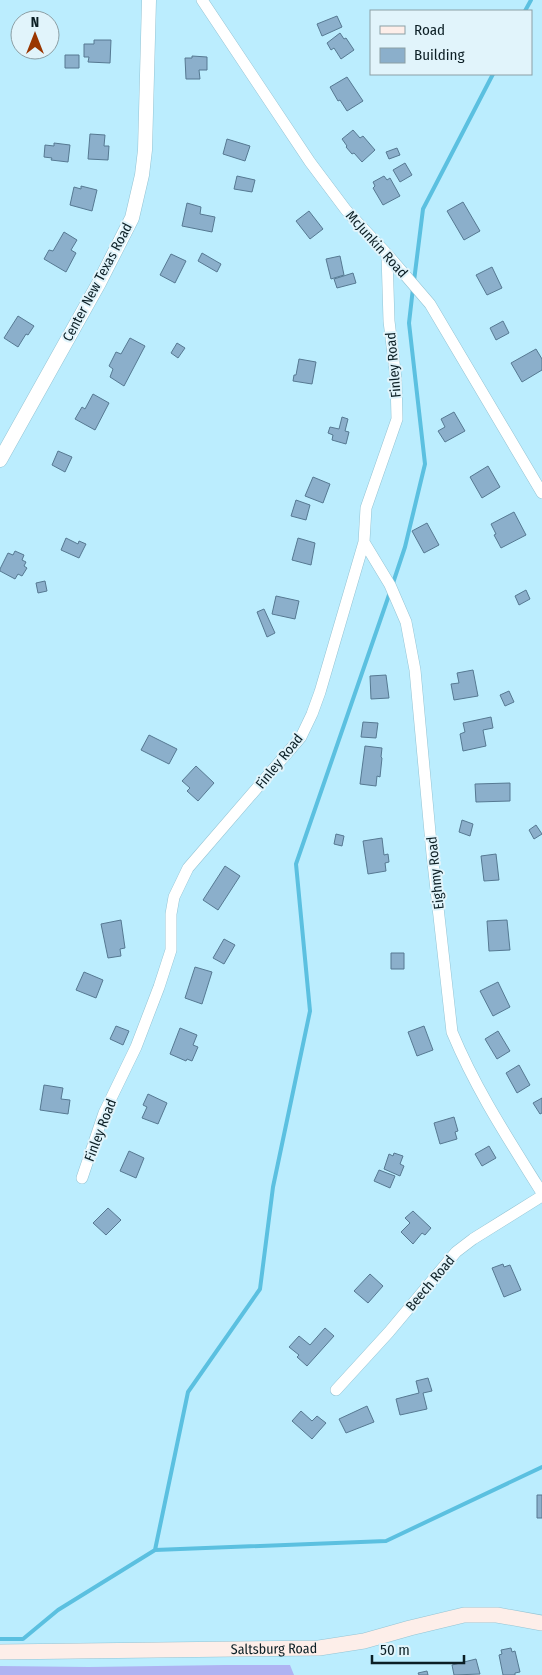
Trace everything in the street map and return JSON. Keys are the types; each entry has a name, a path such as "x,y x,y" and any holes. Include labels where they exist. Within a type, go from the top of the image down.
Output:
{"main road":[{"name":"Saltsburg Road","path":"0,1652 319,1648 364,1641 464,1615 497,1615 542,1623"}],"street":[{"name":"Center New Texas Road","path":"0,460 99,283 132,218 142,175 145,150 148,0"},
{"name":"McJunkin Road","path":"202,0 310,162 346,210 430,304 542,493"},
{"name":"Finley Road","path":"82,1178 104,1113 136,1047 171,950 171,914 174,898 188,868 300,737 312,714 320,692 364,542 366,508 397,419 396,379 389,321 386,254"},
{"name":"Eighmy Road","path":"364,542 390,585 406,622 415,670 432,854 452,1032 463,1059 483,1098 542,1194"},
{"name":"Beech Road","path":"336,1390 389,1332 456,1252 542,1194"}],"shaded area":[{"path":"290,1665 294,1675 0,1675 0,1666"}],"building":[{"path":"337,16 342,27 322,36 317,24"},
{"path":"340,33 354,50 341,59 334,48 331,50 327,43"},
{"path":"94,40 111,40 110,63 88,62 89,57 84,57 84,44 94,44"},
{"path":"65,55 79,55 79,68 65,68"},
{"path":"192,56 207,57 207,70 199,70 200,79 186,79 185,58 192,58"},
{"path":"347,77 363,101 347,111 340,100 338,101 330,87"},
{"path":"353,130 360,138 363,136 375,150 362,162 354,153 352,154 342,139"},
{"path":"90,134 105,135 104,146 109,146 108,160 88,159"},
{"path":"227,139 250,146 245,161 223,154"},
{"path":"54,143 70,145 68,162 51,160 52,158 44,157 45,145 54,146"},
{"path":"397,148 400,155 389,159 386,152"},
{"path":"405,163 412,175 400,182 393,170"},
{"path":"237,176 255,180 252,192 234,189"},
{"path":"384,176 387,180 390,178 400,196 383,205 373,188 375,186 373,182"},
{"path":"81,186 97,190 92,211 70,205 74,187 81,189"},
{"path":"463,202 480,231 464,240 447,211"},
{"path":"187,203 201,207 200,214 215,217 212,232 182,226"},
{"path":"309,211 323,229 310,239 296,221"},
{"path":"64,232 77,240 71,250 76,253 66,272 44,259 49,250 53,251"},
{"path":"202,253 221,264 217,272 198,261"},
{"path":"171,254 186,261 175,283 160,275"},
{"path":"340,256 344,275 331,279 326,259"},
{"path":"492,267 502,288 487,295 476,275"},
{"path":"353,273 356,283 337,288 334,279"},
{"path":"18,316 34,326 28,335 26,334 18,347 4,338"},
{"path":"503,321 509,333 496,340 490,328"},
{"path":"130,338 145,346 124,386 110,377 113,369 109,366 116,352 121,354"},
{"path":"177,343 185,348 178,358 171,353"},
{"path":"536,349 542,359 542,370 522,382 511,363"},
{"path":"299,359 316,362 312,384 293,381"},
{"path":"93,394 109,403 95,430 75,419 82,407 85,409"},
{"path":"454,412 465,431 445,442 438,431 445,427 441,419"},
{"path":"342,417 348,419 345,431 349,432 346,444 332,440 333,435 328,433 330,427 339,429"},
{"path":"58,451 72,457 65,472 52,465"},
{"path":"488,466 500,487 482,498 470,477"},
{"path":"313,477 330,484 323,503 305,496"},
{"path":"296,500 310,505 306,520 291,516"},
{"path":"514,512 526,535 501,548 491,524"},
{"path":"427,523 439,545 424,553 412,531"},
{"path":"66,538 78,544 79,541 86,544 79,558 61,550"},
{"path":"298,538 315,543 311,565 292,560"},
{"path":"15,551 24,555 22,560 26,562 24,566 27,568 22,576 18,574 15,579 0,571 0,569 8,553 13,555"},
{"path":"45,581 47,591 38,593 36,583"},
{"path":"526,590 530,599 519,605 515,596"},
{"path":"276,596 299,601 295,619 272,614"},
{"path":"264,609 275,633 267,637 257,612"},
{"path":"473,670 478,696 454,700 451,684 459,683 457,673"},
{"path":"386,675 389,698 371,699 370,676"},
{"path":"509,691 514,702 505,706 500,695"},
{"path":"491,717 493,728 483,730 486,746 463,751 460,734 465,732 463,723"},
{"path":"363,722 378,723 376,738 361,737"},
{"path":"149,735 177,749 169,764 141,750"},
{"path":"365,746 382,748 380,777 377,776 376,786 360,784"},
{"path":"196,766 214,783 198,801 187,791 190,788 182,781"},
{"path":"510,783 510,801 476,802 475,784"},
{"path":"462,820 473,824 470,836 459,832"},
{"path":"536,825 542,834 534,839 529,830"},
{"path":"336,834 344,836 342,846 334,844"},
{"path":"382,838 384,855 388,854 389,862 385,863 386,871 368,874 363,841"},
{"path":"496,854 499,880 484,881 481,856"},
{"path":"225,866 240,876 218,910 203,900"},
{"path":"121,920 125,948 120,949 121,956 108,958 101,924"},
{"path":"507,920 510,950 489,951 487,921"},
{"path":"224,939 235,945 224,964 213,958"},
{"path":"391,953 404,953 404,969 391,969"},
{"path":"195,967 212,972 202,1004 185,998"},
{"path":"84,972 103,980 96,998 76,990"},
{"path":"498,982 510,1007 493,1016 480,991"},
{"path":"116,1026 129,1031 123,1045 110,1039"},
{"path":"424,1026 433,1050 417,1056 408,1032"},
{"path":"180,1028 197,1035 193,1045 198,1047 192,1061 187,1059 186,1061 170,1054"},
{"path":"498,1031 510,1051 497,1059 485,1039"},
{"path":"519,1065 530,1085 517,1093 506,1073"},
{"path":"44,1085 63,1088 61,1099 70,1100 68,1114 40,1110"},
{"path":"148,1094 167,1103 158,1124 142,1118 147,1107 143,1105"},
{"path":"542,1098 542,1113 540,1114 533,1103"},
{"path":"454,1117 458,1131 455,1132 457,1139 440,1144 434,1123"},
{"path":"489,1146 496,1158 482,1166 475,1154"},
{"path":"129,1151 144,1158 136,1178 120,1171"},
{"path":"394,1153 403,1156 400,1164 404,1166 400,1176 384,1169 389,1154 393,1156"},
{"path":"379,1170 395,1176 390,1188 374,1181"},
{"path":"108,1208 121,1220 106,1235 93,1223"},
{"path":"413,1211 431,1228 425,1235 422,1233 413,1244 401,1232 410,1223 405,1218"},
{"path":"503,1264 504,1267 510,1265 521,1290 504,1297 492,1268"},
{"path":"370,1274 383,1286 368,1303 354,1291"},
{"path":"325,1328 334,1336 307,1366 297,1357 299,1355 289,1347 299,1336 310,1345"},
{"path":"428,1378 432,1391 423,1393 427,1409 400,1415 396,1399 419,1393 416,1381"},
{"path":"367,1406 374,1422 346,1433 339,1419"},
{"path":"301,1411 312,1421 317,1416 326,1423 312,1439 292,1421"},
{"path":"537,1495 542,1495 542,1518 537,1518"},
{"path":"511,1648 512,1652 515,1651 520,1672 515,1673 515,1675 503,1675 499,1655 502,1654 501,1650"},
{"path":"476,1659 480,1674 454,1675 452,1665"},
{"path":"427,1671 428,1675 419,1675 418,1673"}],"waterway":[{"path":"526,10 531,0"},
{"path":"414,281 423,209 492,75"},
{"path":"393,583 405,547 425,464 409,323 413,288"},
{"path":"155,1550 188,1392 260,1289 273,1187 310,1011 296,864 390,592"},
{"path":"0,1639 23,1639 58,1610 155,1550 386,1541 542,1467"}]}
